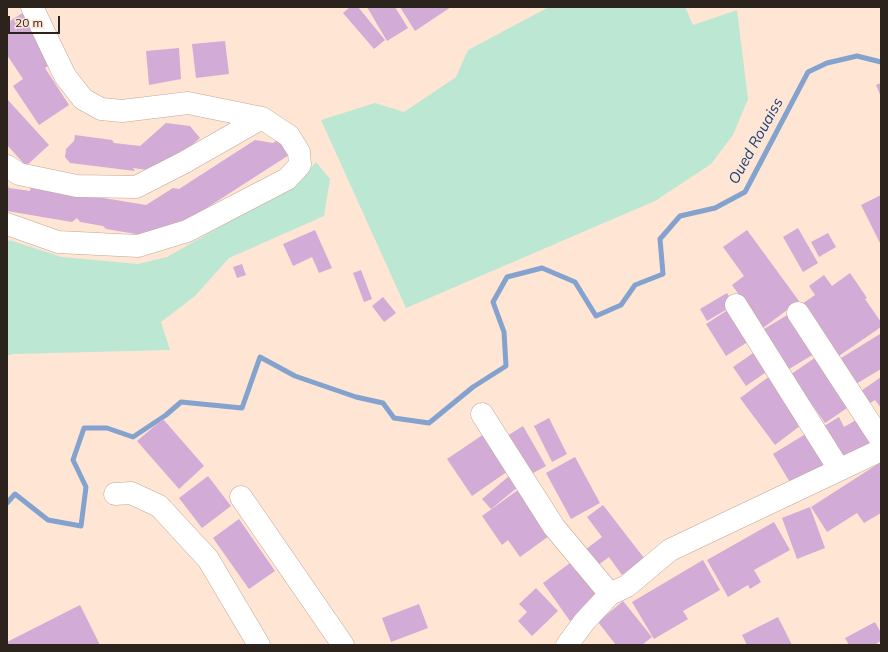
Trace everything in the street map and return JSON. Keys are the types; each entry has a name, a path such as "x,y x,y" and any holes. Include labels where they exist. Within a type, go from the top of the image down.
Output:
{"street":[{"path":"7,224 58,242 138,246 187,231 286,179 300,165 300,152 289,136 262,118 188,103 122,111 101,109 83,99 65,76 32,7"},
{"path":"7,166 19,174 76,186 136,187 183,163 262,118"},
{"path":"736,305 839,469"},
{"path":"798,313 881,440"},
{"path":"482,414 554,527 610,594"},
{"path":"567,645 584,622 610,594 627,586 670,550 881,450"},
{"path":"115,494 131,493 159,506 208,559 259,645"},
{"path":"240,497 343,645"}],"green space":[{"path":"549,7 685,7 693,25 737,10 748,99 733,135 711,164 655,201 406,308 321,120 375,103 404,112 456,77 468,50"},
{"path":"316,162 330,179 324,216 229,258 195,296 161,322 170,350 13,354 7,356 7,243 9,240 62,257 138,264 167,257 297,183"}],"building":[{"path":"350,7 358,7 385,40 374,49 343,13"},
{"path":"367,7 395,7 408,28 387,41"},
{"path":"400,7 451,7 415,31"},
{"path":"24,12 57,60 45,68 69,105 39,125 13,86 23,79 7,55 7,23"},
{"path":"225,41 229,74 196,78 192,44"},
{"path":"179,48 181,79 149,85 146,51"},
{"path":"881,83 881,97 876,85"},
{"path":"7,99 49,145 26,166 7,145"},
{"path":"166,123 190,126 200,138 161,172 133,168 135,171 70,163 65,157 66,149 74,141 75,135 112,140 114,143 140,146"},
{"path":"279,139 289,155 163,236 141,233 142,235 106,229 103,226 80,222 77,218 72,222 7,211 7,184 9,188 30,191 31,186 146,205 173,188 179,189 255,140 273,143"},
{"path":"881,195 881,245 861,205"},
{"path":"798,228 818,263 803,272 783,237"},
{"path":"315,230 332,268 319,273 312,257 293,266 283,244"},
{"path":"747,230 799,301 763,328 732,285 744,276 723,247"},
{"path":"828,233 836,247 819,257 811,242"},
{"path":"242,264 246,275 237,278 233,267"},
{"path":"361,270 372,299 364,302 353,273"},
{"path":"850,273 867,298 865,299 881,322 881,327 833,360 799,306 815,295 809,286 824,275 832,286"},
{"path":"727,293 734,305 707,321 700,309"},
{"path":"383,297 396,313 384,322 372,306"},
{"path":"734,306 749,341 726,356 706,324"},
{"path":"794,311 819,351 789,369 764,329"},
{"path":"880,334 881,369 856,384 841,358"},
{"path":"759,349 772,368 746,386 733,367"},
{"path":"819,355 853,404 825,423 801,389 787,377"},
{"path":"774,373 809,419 775,445 740,398"},
{"path":"881,377 881,408 875,400 870,403 861,391"},
{"path":"863,416 881,445 839,463 819,429 839,417 844,427"},
{"path":"549,418 567,454 552,462 534,426"},
{"path":"163,419 204,466 179,489 137,441"},
{"path":"523,426 546,466 526,477 507,436"},
{"path":"812,430 833,465 794,489 773,454"},
{"path":"487,432 511,469 472,496 447,459"},
{"path":"575,457 600,503 571,519 546,473"},
{"path":"881,462 881,513 864,523 857,513 827,532 811,507"},
{"path":"208,476 231,506 202,528 179,498"},
{"path":"509,476 518,487 491,509 482,499"},
{"path":"522,487 549,536 520,557 508,540 502,545 482,516"},
{"path":"603,505 644,558 622,575 609,557 593,569 581,553 602,537 587,517"},
{"path":"810,507 825,548 797,559 782,518"},
{"path":"239,519 275,571 249,589 213,538"},
{"path":"774,522 790,550 754,570 761,582 750,589 748,585 728,597 707,560"},
{"path":"703,560 720,590 683,611 688,619 654,639 632,602"},
{"path":"570,563 576,571 582,567 603,598 570,621 543,583"},
{"path":"536,588 558,611 532,636 518,621 527,612 519,604"},
{"path":"623,601 652,637 642,645 616,645 598,622"},
{"path":"419,604 428,628 391,642 382,618"},
{"path":"80,605 100,645 7,645 7,642"},
{"path":"778,617 792,645 747,645 742,635"},
{"path":"875,622 881,633 881,641 874,645 849,645 845,638"}],"waterway":[{"name":"Oued Rouaiss","path":"7,503 15,494 48,520 81,526 86,487 73,460 84,428 107,428 133,437 166,415 181,402 242,408 260,357 295,376 356,397 383,403 394,418 429,423 473,387 506,366 504,332 493,302 507,277 542,268 575,282 596,316 621,305 635,285 663,274 660,239 680,216 715,208 745,192 808,72 827,63 857,56 881,62"}]}
